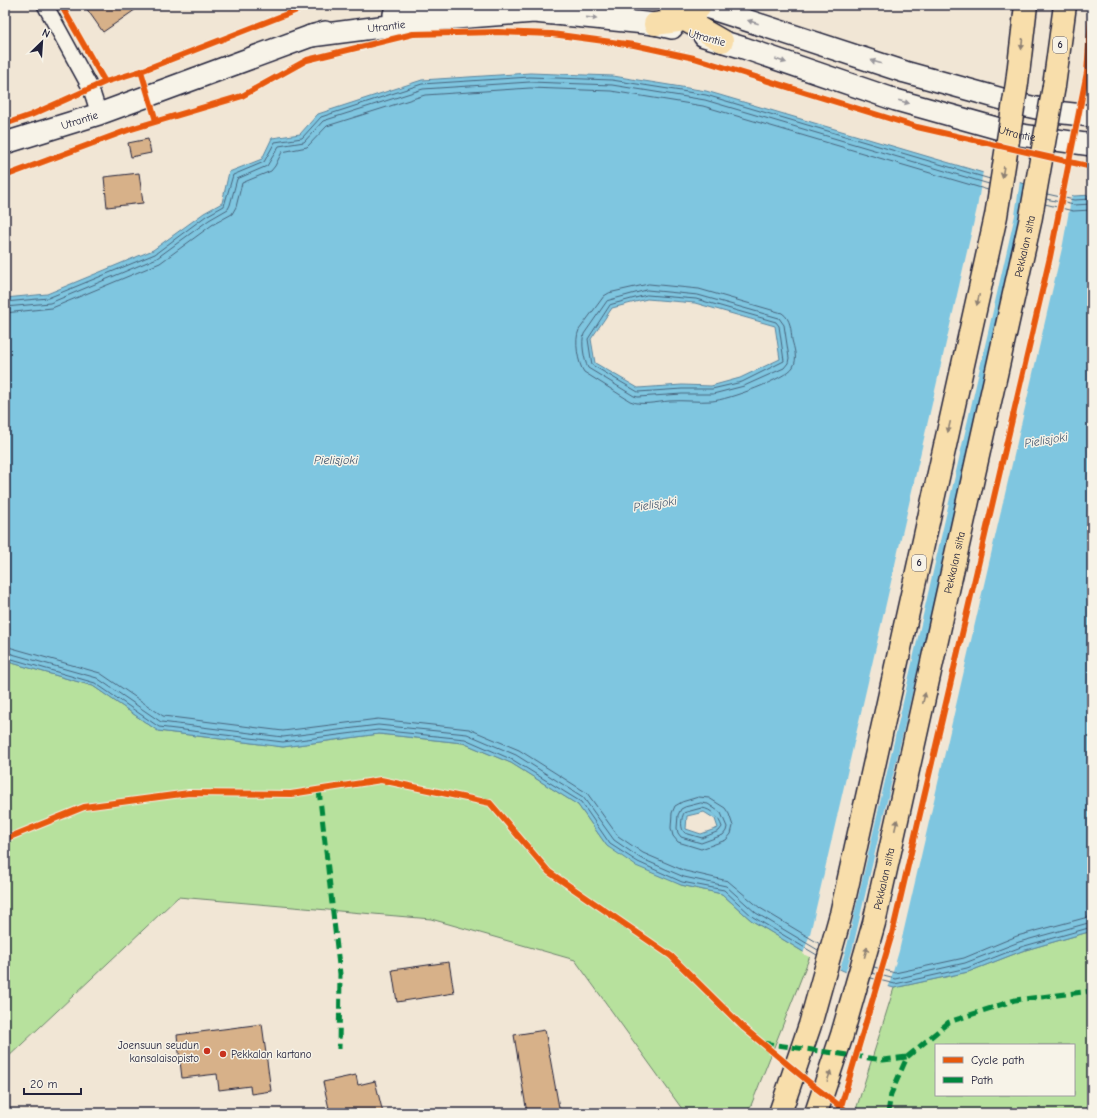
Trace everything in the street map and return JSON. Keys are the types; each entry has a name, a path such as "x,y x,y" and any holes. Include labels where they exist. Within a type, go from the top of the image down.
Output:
{"highway":[{"path":"669,5 685,20 722,41"},
{"path":"655,24 685,20 695,14 700,5"},
{"name":"6","path":"780,1113 810,1025 841,914 994,224 1017,83 1026,5"},
{"name":"Pekkalan silta","path":"816,1113 842,1035 876,915 1030,222 1054,86 1065,5"}],"main road":[{"name":"Utrantie","path":"5,143 99,114 311,36 428,5"},
{"path":"700,5 904,72 1055,112 1092,116"},
{"name":"Utrantie","path":"311,36 442,19 534,12 655,24 722,41 896,100 1006,131 1021,135 1092,145"}],"street":[{"path":"45,5 90,89 99,114"}],"green space":[{"path":"5,661 93,686 158,731 283,747 379,734 463,743 511,763 578,805 607,846 681,885 722,894 751,920 810,956 748,1113 685,1113 575,960 431,919 178,897 5,1060"},
{"path":"1092,931 1092,1113 855,1113 894,988 968,972 1022,951"}],"water":[{"name":"Pielisjoki","path":"530,73 613,76 706,91 997,177 1074,196 1092,195 1092,931 1022,951 968,972 894,988 862,979 810,956 751,920 722,894 681,885 636,866 607,846 578,805 511,763 463,743 379,734 283,747 158,731 93,686 5,661 5,298 47,294 153,250 204,213 222,203 229,172 262,159 272,138 300,134 318,114 422,80","holes":["647,299 695,303 775,326 780,359 740,378 711,386 682,385 638,388 595,363 591,339 612,308","704,812 715,819 718,828 701,834 686,829 687,816"]}],"pier":[{"path":"983,171 1020,181 1015,215 847,946 839,971 803,954 810,934 977,208"},
{"path":"1027,182 1072,194 1063,244 899,951 888,989 861,981 845,974 852,951 1019,236"}],"building":[{"path":"84,5 142,5 103,32"},
{"path":"148,139 151,153 131,157 128,143"},
{"path":"139,173 143,203 107,207 104,177"},
{"path":"449,962 454,993 397,1002 392,970"},
{"name":"Pekkalan kartano","path":"262,1024 271,1091 251,1094 250,1086 219,1090 217,1074 182,1078 177,1035"},
{"path":"545,1030 560,1113 527,1113 514,1035"},
{"path":"356,1075 358,1085 375,1081 383,1113 330,1113 323,1082"}],"marked path":[{"path":"319,790 340,974 339,1049"},
{"path":"888,1113 891,1094 907,1057 949,1022 1015,1000 1092,991"},
{"path":"763,1043 883,1060 907,1057"}],"cycle path":[{"path":"61,5 105,82"},
{"path":"5,124 31,115 105,82 141,71 310,5"},
{"path":"839,1113 892,934 1050,257 1087,72 1092,5"},
{"path":"5,176 131,129 242,96 307,60 413,34 498,32 552,34 634,45 694,58 917,127 1092,167"},
{"path":"141,71 156,121"},
{"path":"5,839 84,807 189,793 291,794 381,780 490,803 549,872 671,956 744,1028 816,1088 849,1113"}],"place":[{"name":"Joensuun seudun kansalaisopisto","path":"207,1051"},
{"name":"Pekkalan kartano","path":"223,1054"}]}
